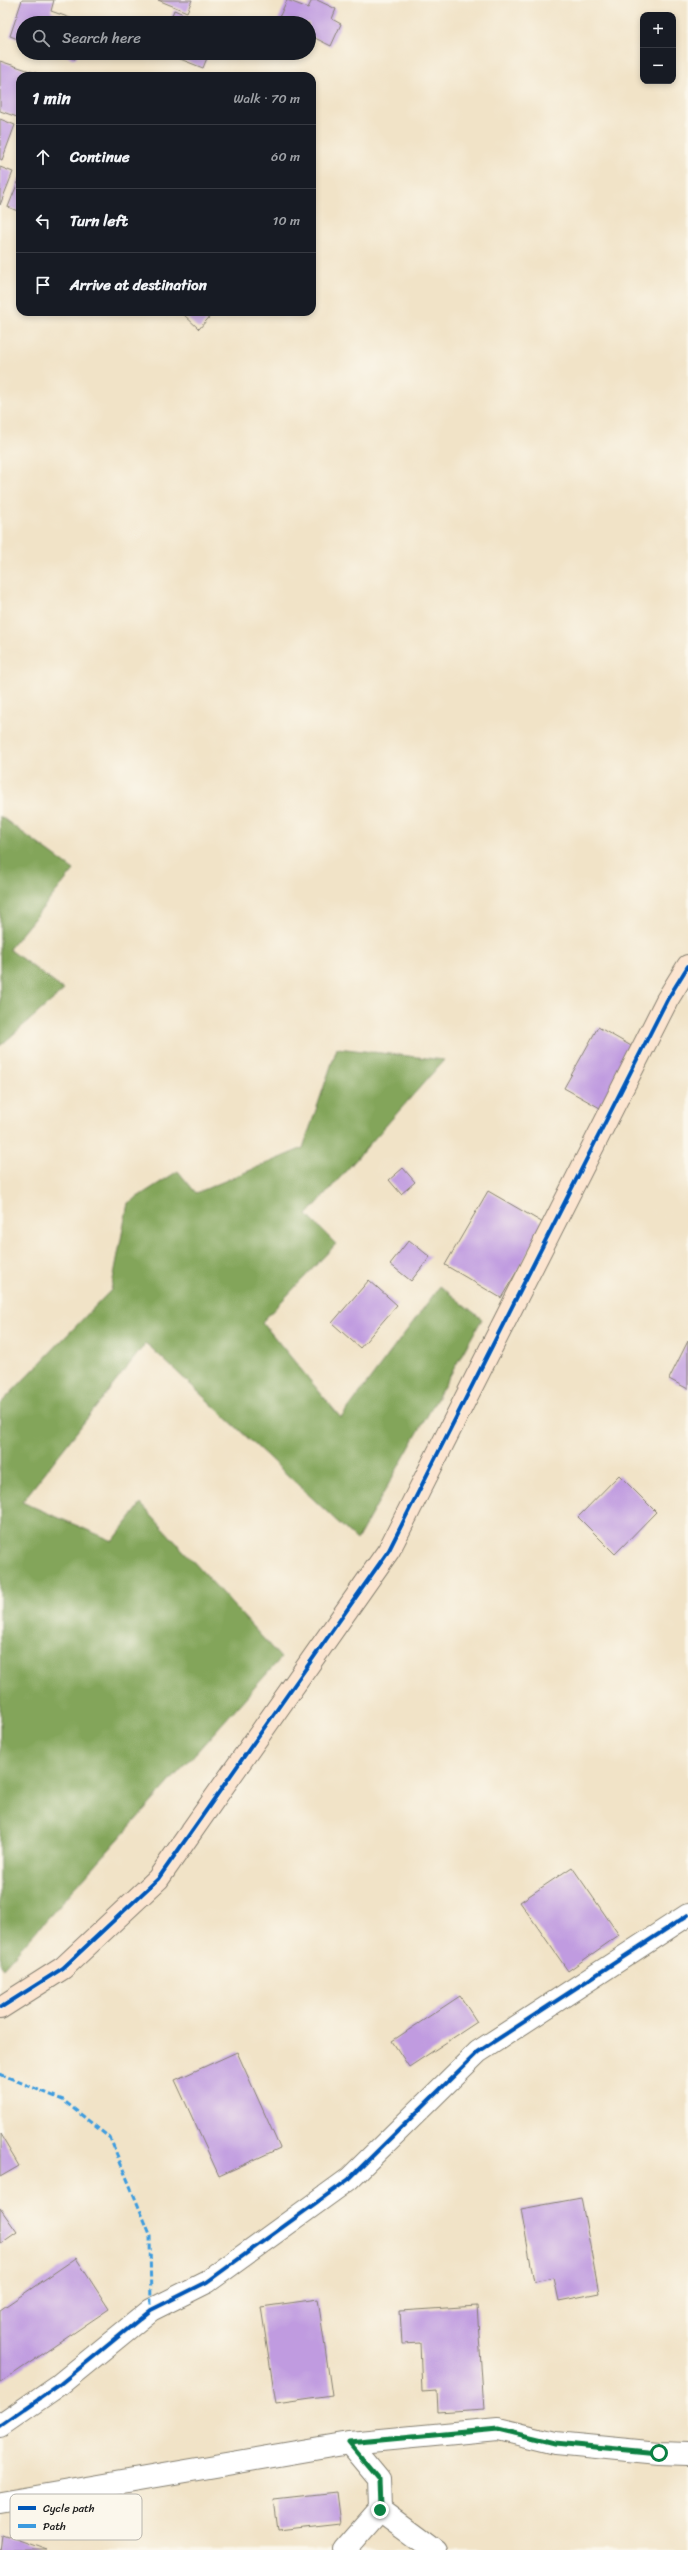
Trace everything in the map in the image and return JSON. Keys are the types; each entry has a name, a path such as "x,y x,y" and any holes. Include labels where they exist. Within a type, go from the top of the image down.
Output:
{"street":[{"path":"0,2008 63,1968 158,1879 389,1550 667,1000 688,966"},
{"path":"0,2426 58,2384 151,2310 207,2282 349,2180 478,2052 688,1914"},
{"path":"52,2494 349,2443 498,2429 555,2443 659,2453 688,2454"},
{"path":"345,2550 380,2510 379,2479 349,2443"},
{"path":"0,2503 10,2501"},
{"path":"380,2510 434,2550"}],"green space":[{"path":"0,816 74,870 9,949 64,990 0,1046"},
{"path":"337,1048 444,1060 307,1215 336,1244 262,1322 341,1418 440,1286 482,1319 357,1540 146,1343 22,1502 113,1541 141,1504 281,1658 3,1968 0,1964 0,1404 111,1290 128,1203 178,1171 196,1193 303,1148"}],"building":[{"path":"22,0 54,0 51,11 65,16 17,16"},
{"path":"158,0 192,0 187,12"},
{"path":"287,0 308,8 312,0 317,0 336,9 332,19 341,24 331,46 316,38 316,16 280,16"},
{"path":"174,10 189,16 172,16"},
{"path":"16,18 16,38 10,36"},
{"path":"183,60 206,60 203,68"},
{"path":"0,61 33,72 16,72 16,117 0,111"},
{"path":"0,119 15,125 2,160 0,159"},
{"path":"0,167 13,172 0,205"},
{"path":"16,187 16,210 8,207"},
{"path":"185,316 210,316 199,329"},
{"path":"598,1027 633,1047 600,1108 564,1088"},
{"path":"403,1168 415,1182 401,1194 389,1180"},
{"path":"488,1191 545,1224 501,1298 445,1265"},
{"path":"409,1240 430,1257 411,1281 390,1264"},
{"path":"369,1280 397,1305 360,1348 332,1323"},
{"path":"688,1341 688,1389 669,1379"},
{"path":"619,1475 656,1512 615,1554 578,1517"},
{"path":"572,1867 619,1935 568,1971 520,1902"},
{"path":"460,1996 477,2022 409,2067 392,2041"},
{"path":"237,2052 280,2148 219,2176 175,2080"},
{"path":"0,2134 19,2166 0,2177"},
{"path":"581,2198 599,2293 559,2301 554,2278 534,2282 521,2209"},
{"path":"0,2208 17,2232 0,2244"},
{"path":"76,2258 109,2309 0,2383 0,2310"},
{"path":"318,2299 332,2396 276,2404 261,2307"},
{"path":"477,2306 484,2409 438,2412 437,2391 422,2392 420,2343 402,2344 400,2311"},
{"path":"337,2492 341,2524 278,2531 274,2499"},
{"path":"2,2534 10,2537 10,2540 19,2540 47,2550 0,2550"}],"marked path":[{"path":"0,2074 63,2100 110,2138 150,2234 151,2310"}],"cycle path":[{"path":"0,2008 63,1968 158,1879 389,1550 667,1000 688,966"},
{"path":"0,2426 59,2385 151,2310 207,2282 349,2179 478,2052 688,1915"}],"route":[{"path":"380,2510 379,2479 349,2443 498,2429 555,2443 659,2453"}]}
